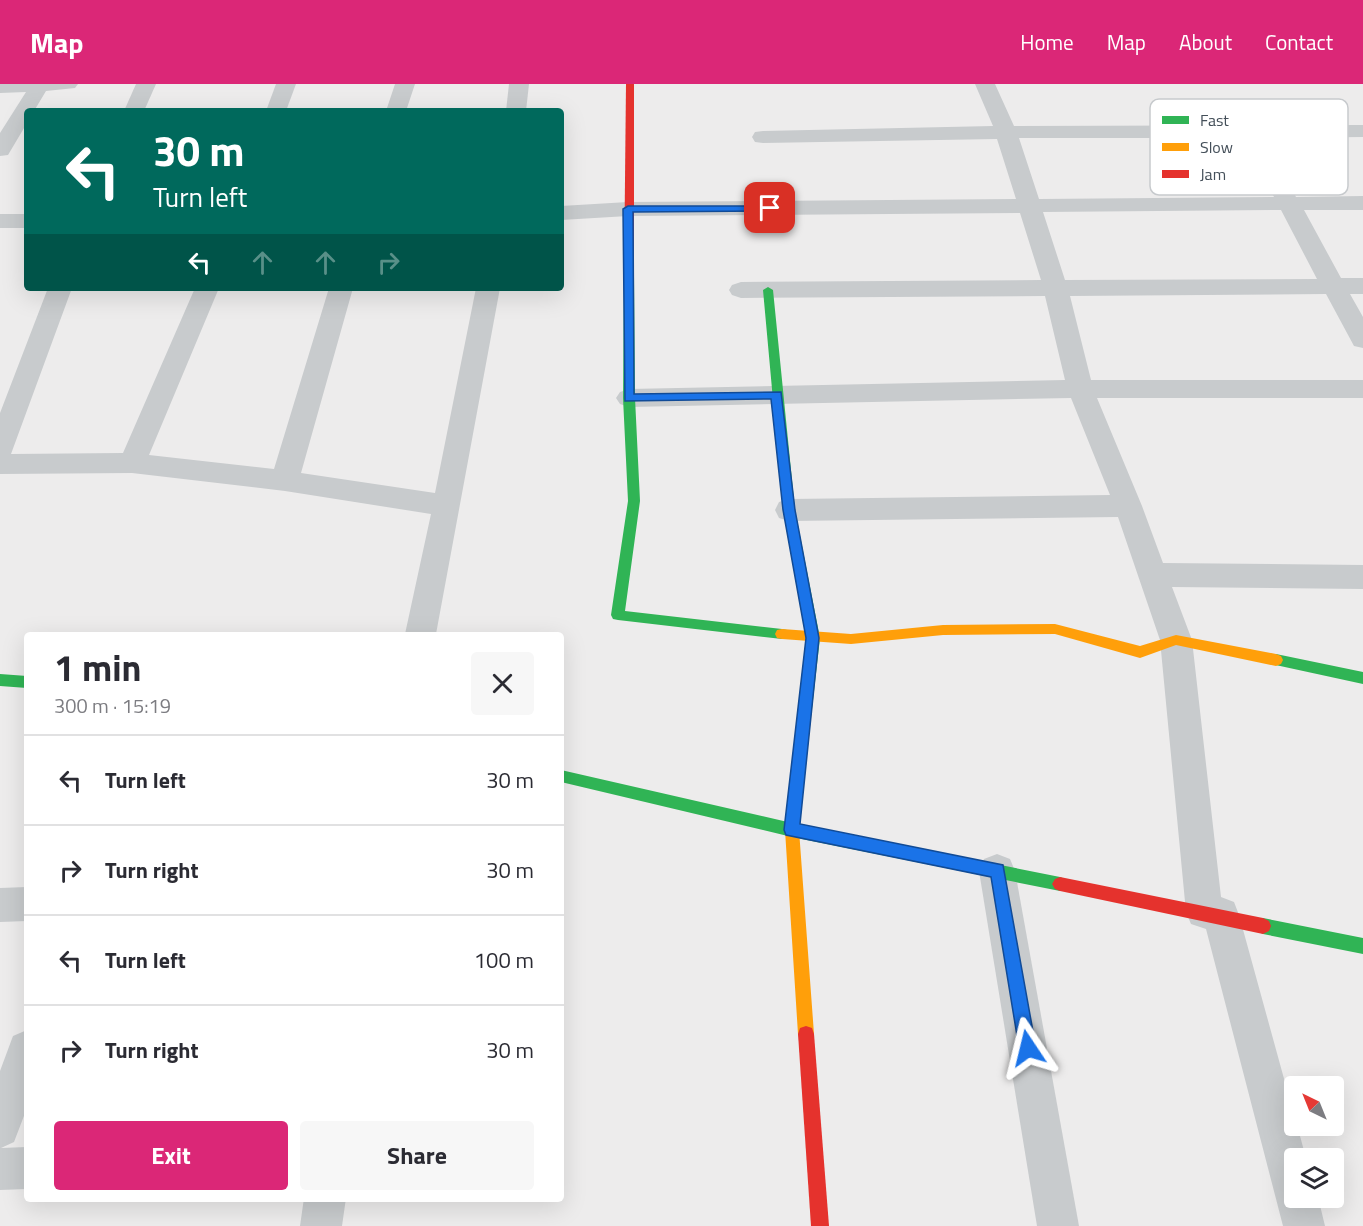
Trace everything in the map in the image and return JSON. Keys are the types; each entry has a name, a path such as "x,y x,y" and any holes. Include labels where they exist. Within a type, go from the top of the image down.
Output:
{"street":[{"path":"32,108 50,84"},
{"path":"0,87 68,84"},
{"path":"135,108 146,84"},
{"path":"277,108 286,84"},
{"path":"397,108 405,84"},
{"path":"516,108 519,84"},
{"path":"630,84 629,398 634,501 618,615 813,638 851,639 943,630 1055,629 1140,652 1176,640 1363,678"},
{"path":"985,84 1006,132 1055,286 1080,389 1128,506 1176,640 1212,914 1284,1156"},
{"path":"0,150 24,118"},
{"path":"1348,131 1363,131"},
{"path":"763,137 1006,132 1150,133"},
{"path":"1282,195 1363,340"},
{"path":"564,213 628,209 1363,203"},
{"path":"0,221 24,220"},
{"path":"741,290 1055,286 1363,286"},
{"path":"768,290 789,510 813,638 792,830 820,1226"},
{"path":"0,449 59,291"},
{"path":"132,463 206,291"},
{"path":"285,481 340,291"},
{"path":"421,632 487,291"},
{"path":"629,398 1080,389 1363,389"},
{"path":"0,464 132,463 285,481 447,506"},
{"path":"789,510 1128,506"},
{"path":"1154,575 1363,577"},
{"path":"0,680 24,682"},
{"path":"564,777 792,830 1363,946"},
{"path":"997,871 1058,1226"},
{"path":"0,905 24,904"},
{"path":"0,1128 24,1059"},
{"path":"0,1169 24,1168"},
{"path":"321,1226 324,1202"},
{"path":"1299,1208 1304,1226"}],"traffic: fast":[{"path":"629,276 629,398 634,501 618,615 782,634"},
{"path":"768,290 789,510 813,638 805,709"},
{"path":"1276,660 1363,678"},
{"path":"0,680 24,682"},
{"path":"564,777 792,830 1060,884"},
{"path":"1263,926 1363,946"}],"traffic: slow":[{"path":"782,634 851,639 943,630 1055,629 1140,652 1176,640 1276,660"},
{"path":"805,709 792,830 806,1034"}],"traffic: jam":[{"path":"629,276 630,84"},
{"path":"1060,884 1263,926"},
{"path":"806,1034 820,1226"}],"route":[{"path":"770,208 628,209 629,398 777,395 789,510 813,638 792,830 997,871 1028,1048"}]}
